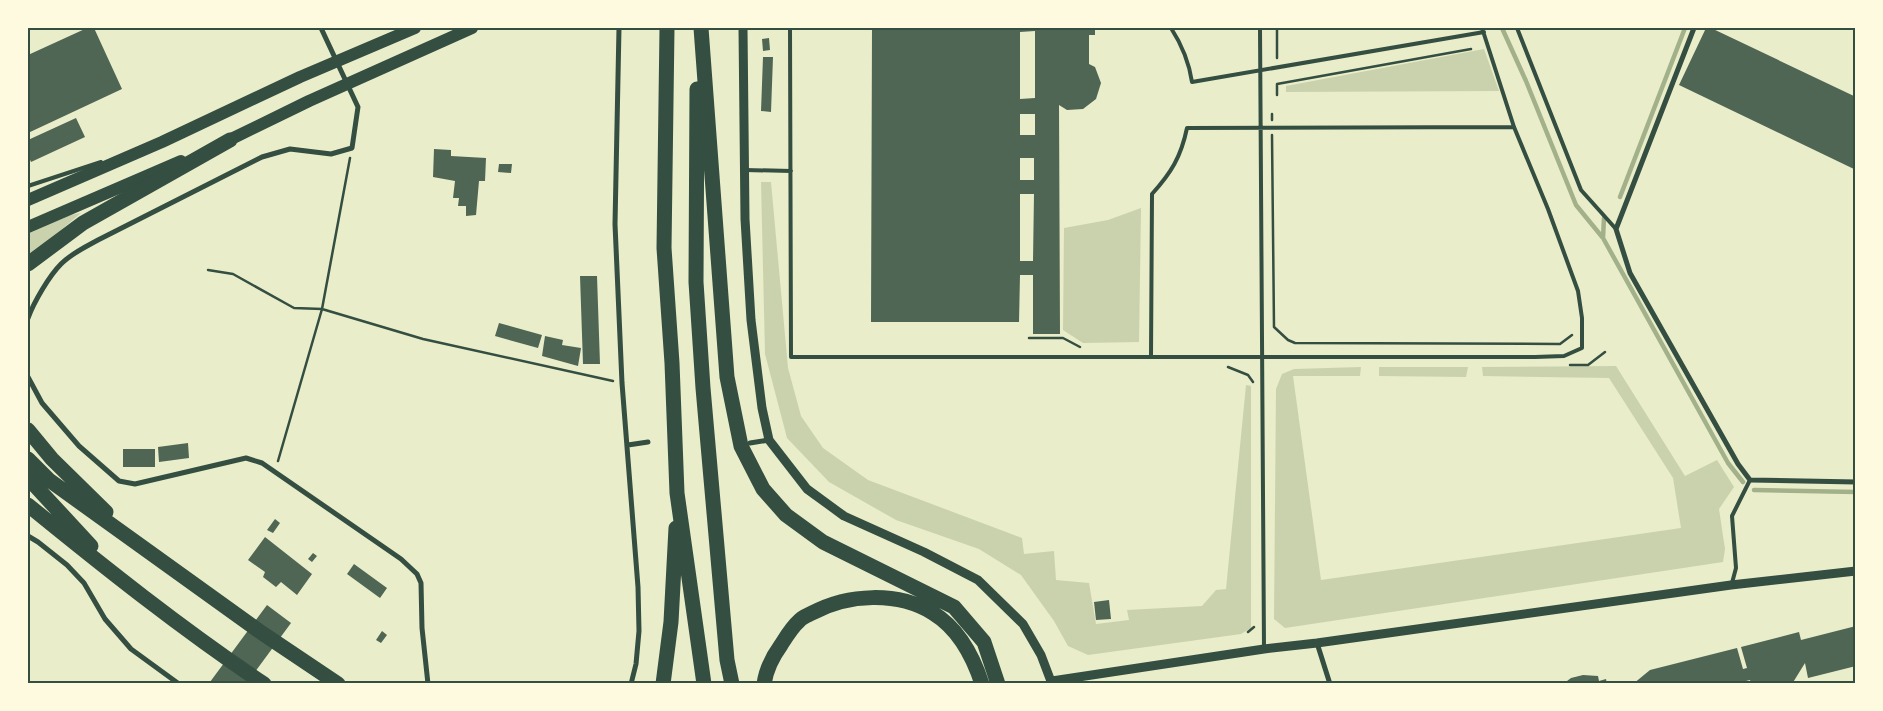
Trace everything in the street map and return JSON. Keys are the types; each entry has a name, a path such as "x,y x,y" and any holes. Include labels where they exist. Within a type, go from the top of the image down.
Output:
{"highway":[{"path":"663,684 671,622 677,493 672,363 664,248 667,28"},
{"path":"697,28 696,282 703,388 726,650 732,684"},
{"path":"701,28 727,377 741,446 763,489 793,520 823,542 954,607 984,642 998,684"},
{"path":"28,264 83,223 230,140"},
{"path":"28,430 52,459 145,549"},
{"path":"28,459 49,480 262,633 338,684"},
{"path":"28,478 122,581"},
{"path":"677,493 704,684"},
{"path":"28,505 122,581 264,684"},
{"path":"764,684 774,655 800,620 826,606 848,600 887,598 913,604 933,613 948,625 968,650 977,666 982,684"}],"main road":[{"path":"28,200 162,142 300,77 415,28"},
{"path":"28,227 230,140 309,101 472,28"}],"street":[{"path":"28,318 34,302 60,265 76,252 98,240 262,157 290,149 331,154 352,148 358,107 321,28"},
{"path":"619,28 615,224 622,383 638,587 639,631 636,664 630,684"},
{"path":"743,28 745,170 751,320 762,408 769,440 807,489 844,516 924,552 978,580 1023,624 1041,655 1052,682 1264,649 1731,585 1856,571"},
{"path":"1694,28 1616,229 1630,273 1738,464 1750,480 1856,482"},
{"path":"28,377 42,403 79,446 119,481 135,484 246,458 262,463 401,559 416,574 421,583 422,628 428,684"},
{"path":"750,443 769,440"},
{"path":"628,445 648,442"},
{"path":"28,536 67,565 84,583 105,619 131,649 179,684"},
{"path":"1317,643 1330,684"}],"lane":[{"path":"790,28 791,357 1534,357 1564,356 1582,348 1582,318 1578,291 1548,209 1514,128 1483,30 1260,72 1192,82 1189,65 1181,43 1171,28"},
{"path":"1260,28 1264,649"},
{"path":"1516,28 1582,190 1616,229"},
{"path":"1151,357 1152,194 1170,174 1184,141 1187,128 1514,128"},
{"path":"28,186 162,142"},
{"path":"745,170 791,171"},
{"path":"1731,585 1736,568 1732,516 1750,480"}],"path":[{"path":"1277,28 1277,65"},
{"path":"1277,84 1471,48"},
{"path":"1277,75 1277,95"},
{"path":"1272,114 1274,327 1288,340 1295,343 1560,344 1574,333"},
{"path":"275,472 322,309 352,148"},
{"path":"208,270 233,274 294,308 322,309 424,339 622,383"},
{"path":"1029,338 1063,338 1083,348"},
{"path":"1222,365 1248,375 1253,382"},
{"path":"1248,632 1253,629 1255,624"}],"green space":[{"path":"1484,49 1499,91 1286,92 1286,86"},
{"path":"761,182 771,182 788,368 801,416 823,448 868,480 1022,538 1024,554 1054,551 1056,580 1089,583 1096,624 1129,620 1127,610 1202,606 1216,590 1226,589 1246,385 1251,386 1251,628 1241,634 1088,655 1068,646 1054,621 1021,575 979,549 896,520 829,482 787,438 765,354"},
{"path":"1141,208 1139,342 1083,343 1063,330 1064,228 1108,220"},
{"path":"81,213 28,258 28,232 69,215"},
{"path":"1616,366 1685,476 1717,460 1734,487 1719,509 1725,549 1723,562 1285,628 1274,619 1276,389 1282,374 1294,369 1361,367 1360,376 1293,376 1321,580 1681,528 1673,478 1609,378 1483,376 1482,367"},
{"path":"1379,367 1468,367 1466,377 1379,376"}],"building":[{"path":"87,28 94,28 122,89 28,133 28,55"},
{"path":"872,28 1095,28 1095,35 1089,35 1089,64 1095,67 1101,83 1096,99 1083,109 1067,110 1059,105 1060,334 1033,334 1033,275 1020,275 1019,322 871,322","holes":["1035,31 1035,98 1020,99 1020,32","1020,114 1035,114 1035,135 1020,135","1020,158 1034,158 1034,180 1020,180","1020,194 1034,194 1033,261 1020,261"]},
{"path":"1706,28 1711,28 1856,97 1856,170 1679,85"},
{"path":"769,38 770,50 763,51 762,39"},
{"path":"763,57 773,57 771,112 761,111"},
{"path":"76,118 85,137 31,162 28,155 28,140"},
{"path":"434,149 451,150 451,156 486,158 485,181 479,181 476,215 466,216 466,206 458,206 459,198 453,198 455,181 433,177"},
{"path":"499,164 512,164 511,173 498,172"},
{"path":"580,276 597,276 600,364 583,364"},
{"path":"499,323 542,335 538,348 495,336"},
{"path":"545,336 563,340 562,345 581,348 578,366 542,356"},
{"path":"188,443 189,458 159,462 158,447"},
{"path":"123,449 155,449 155,467 123,467"},
{"path":"275,519 280,523 273,533 267,530"},
{"path":"265,537 312,574 297,595 281,582 276,587 263,577 265,572 248,560"},
{"path":"313,553 317,556 312,562 308,559"},
{"path":"354,564 387,588 380,598 347,574"},
{"path":"1109,600 1111,619 1096,620 1094,602"},
{"path":"267,605 291,623 246,684 211,684 210,682"},
{"path":"1856,626 1856,666 1808,678 1805,663 1792,684 1751,684 1750,680 1746,681 1746,684 1633,684 1650,670 1737,648 1743,669 1747,668 1741,647 1799,632 1801,640"},
{"path":"382,631 387,635 381,643 376,640"},
{"path":"1583,675 1598,676 1599,681 1606,679 1607,684 1563,684 1571,678"}],"waterway":[{"path":"1502,28 1526,81 1576,205 1603,238 1728,463 1743,482"},
{"path":"1620,197 1685,28"},
{"path":"1603,238 1604,218"},
{"path":"1754,490 1856,492"}]}
